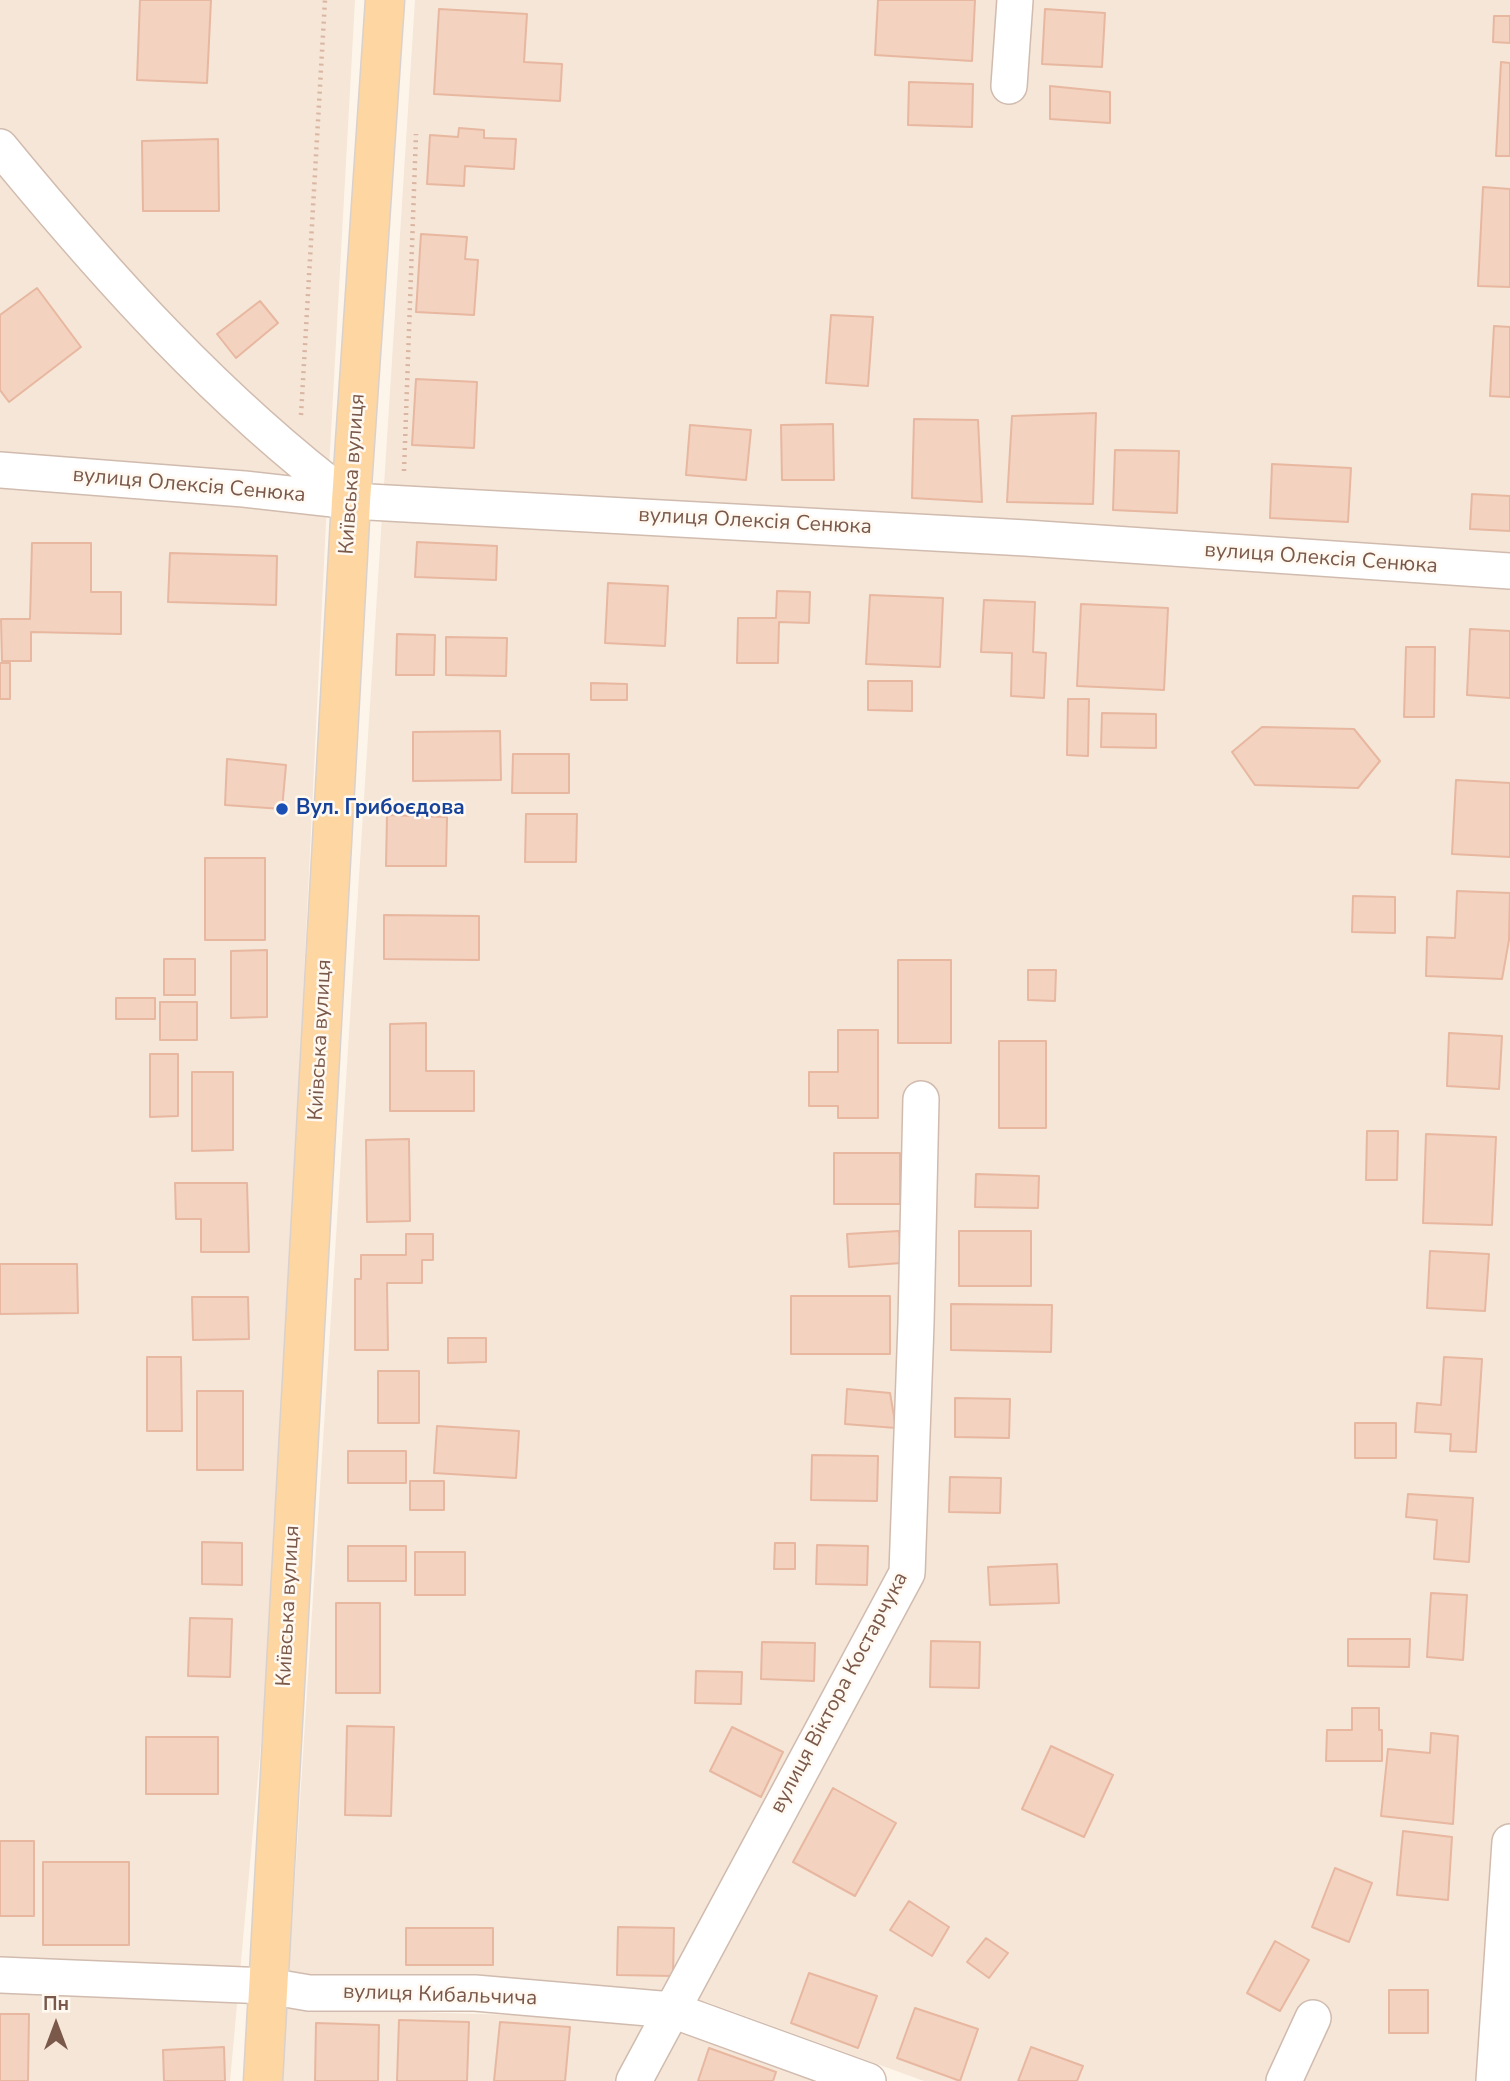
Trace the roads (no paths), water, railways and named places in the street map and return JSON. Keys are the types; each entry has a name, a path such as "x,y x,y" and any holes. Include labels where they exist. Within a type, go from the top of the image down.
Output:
{"main road":[{"name":"Київська вулиця","path":"263,2081 351,501 385,0"}],"street":[{"path":"1009,86 1015,0"},
{"path":"0,147 76,239 149,320 298,460 351,501"},
{"name":"вулиця Олексія Сенюка","path":"0,470 244,489 351,501 1013,537 1510,572"},
{"name":"вулиця Віктора Костарчука","path":"634,2081 907,1573 921,1099"},
{"path":"1500,2073 1510,1842"},
{"name":"вулиця Кибальчича","path":"0,1975 268,1986 309,1993 475,1993 671,2010 867,2081"},
{"path":"1284,2081 1313,2018"}],"place":[{"name":"Вул. Грибоєдова","path":"282,809"}]}
